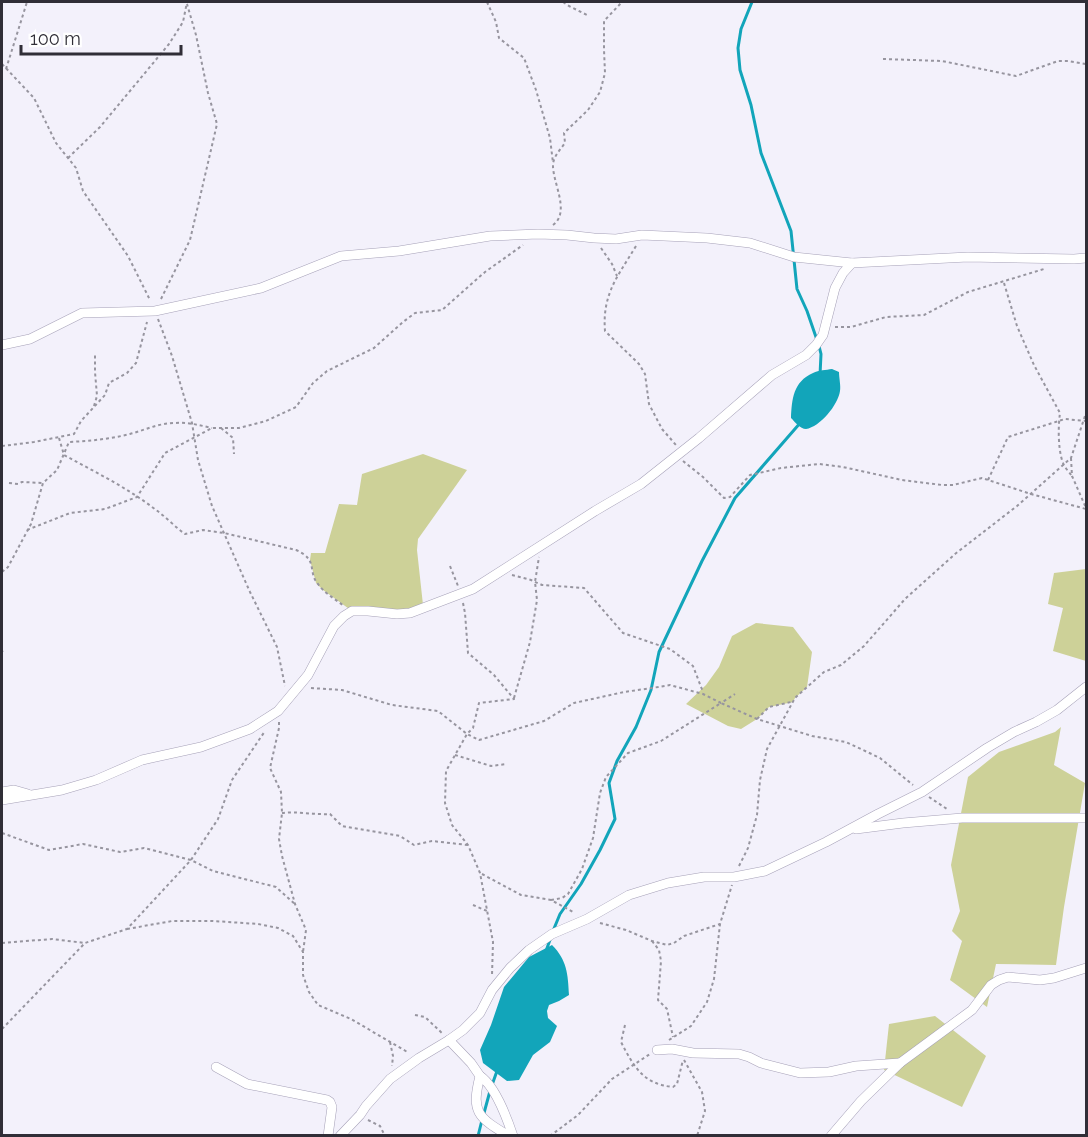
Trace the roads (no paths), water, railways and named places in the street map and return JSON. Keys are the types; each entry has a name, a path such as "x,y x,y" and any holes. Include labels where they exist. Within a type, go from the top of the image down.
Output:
{"street":[{"path":"2,345 30,339 82,313 155,311 261,288 341,256 399,251 490,236 538,234 594,238 642,235 707,238 750,243 794,257 852,263 969,257 1086,258"},
{"path":"2,800 62,790 96,780 142,760 201,747 250,729 278,711 299,687 308,675 334,626 352,611 411,613 474,589 640,484 772,375 806,356 824,335 835,288 843,273 852,263"},
{"path":"340,1136 390,1079 418,1058 463,1030 480,1013 492,990 510,968 529,950 552,934 586,919 629,895 668,883 704,877 734,877 765,871 922,792 987,748 1057,710 1086,687"},
{"path":"2,792 14,790 32,795"},
{"path":"850,830 962,818 1086,818"},
{"path":"831,1136 861,1101 900,1063 972,1010 991,985 1008,977 1040,980 1086,968"},
{"path":"449,1040 480,1076 489,1083 506,1116 513,1136"},
{"path":"657,1050 739,1054 800,1073 829,1072 856,1066 900,1063"},
{"path":"216,1067 248,1084 327,1100 332,1107 328,1136"},
{"path":"480,1076 476,1108 483,1117 509,1136"}],"water":[{"path":"832,369 839,372 840,389 836,403 828,415 817,424 806,429 802,428 791,418 793,398 798,386 801,381 813,373"},
{"path":"552,945 561,956 566,968 569,995 549,1005 548,1018 557,1026 550,1042 533,1055 519,1080 507,1081 483,1063 480,1050 504,987 529,957"}],"waterway":[{"path":"752,2 741,29 738,48 740,70 751,105 761,153 791,231 797,289 817,340"},
{"path":"819,346 820,375"},
{"path":"553,931 560,914 581,884 615,819 609,783 651,690 659,652 702,561 735,498 801,422"},
{"path":"546,951 551,937"},
{"path":"492,1085 497,1071"},
{"path":"484,1113 490,1091"},
{"path":"478,1136 482,1120"}]}
